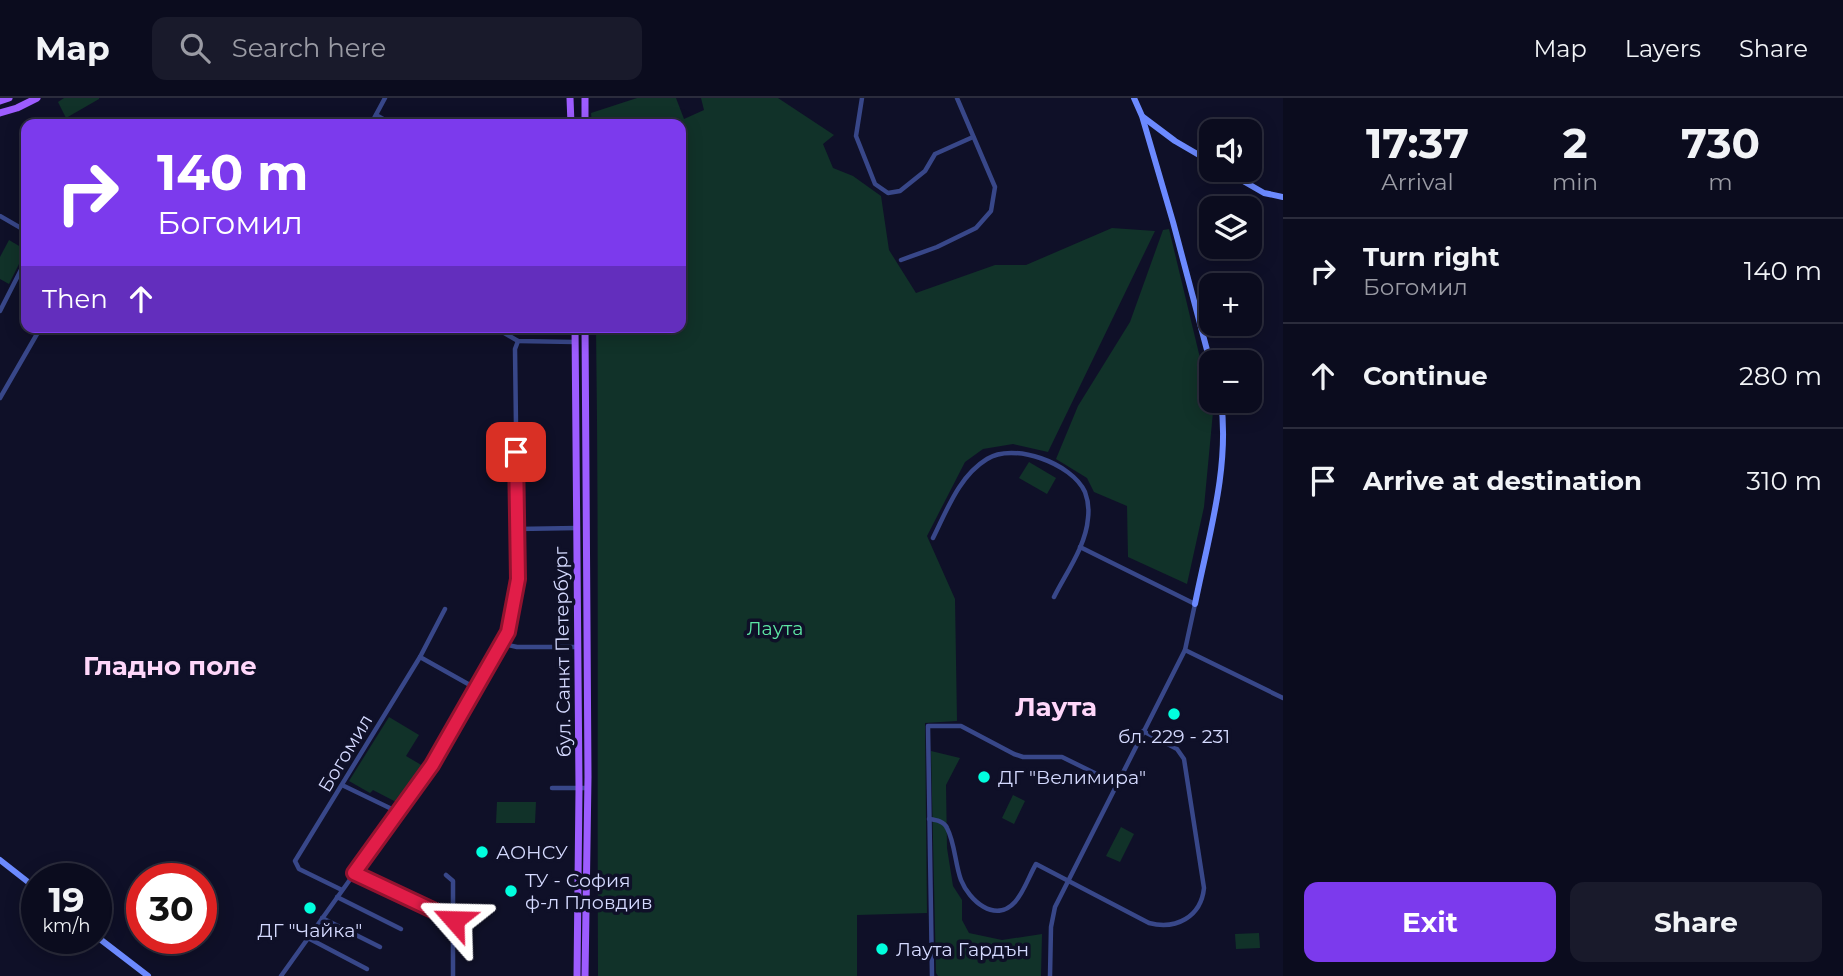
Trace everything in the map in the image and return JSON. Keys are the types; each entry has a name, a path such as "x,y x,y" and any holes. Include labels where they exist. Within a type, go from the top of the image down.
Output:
{"main road":[{"path":"0,101 9,98"},
{"path":"0,113 37,98"},
{"path":"570,98 571,119"},
{"path":"584,119 585,98"},
{"name":"бул. Санкт Петербург","path":"575,333 578,648 584,788 577,976"},
{"name":"бул. Санкт Петербург","path":"585,333 585,976"}],"street":[{"path":"373,119 385,98"},
{"path":"862,98 856,136 875,184 888,194 900,191 925,171 935,154 973,136"},
{"path":"901,260 937,247 976,228 991,211 995,187 957,98"},
{"path":"1134,98 1142,116 1207,350"},
{"path":"376,115 384,119"},
{"path":"1142,116 1199,155"},
{"path":"1246,182 1264,192 1283,197"},
{"path":"0,216 21,228"},
{"path":"0,311 21,270"},
{"path":"0,398 38,333"},
{"path":"505,333 519,341 575,342"},
{"path":"283,976 432,765 508,632 518,579 515,349 519,341"},
{"path":"1050,976 1053,916 1185,650 1215,505 1224,428 1222,413"},
{"path":"933,538 970,472 995,454 1021,452 1067,472 1086,493 1088,520 1080,547 1054,597"},
{"path":"517,529 577,528"},
{"path":"1080,547 1195,604"},
{"name":"Богомил","path":"342,890 299,869 295,861 420,657 445,609"},
{"path":"495,642 517,647 578,648"},
{"path":"1185,650 1283,698"},
{"path":"420,657 477,689"},
{"path":"932,976 928,726 961,726 1023,757 1066,758 1117,785"},
{"path":"929,819 940,821 947,827 961,879 973,900 983,906 998,910 1011,906 1036,864 1157,925 1180,923 1199,906 1203,898 1204,879 1184,759 1177,749 1143,731"},
{"path":"342,785 398,812"},
{"path":"552,788 584,788"},
{"path":"0,860 21,877"},
{"path":"354,873 454,920"},
{"path":"446,875 453,881 453,976"},
{"path":"337,897 401,929"},
{"path":"322,918 380,947"},
{"path":"308,938 367,969"},
{"path":"112,948 148,976"}],"green space":[{"path":"64,98 99,99 66,118 58,102"},
{"name":"Лаута","path":"637,98 676,98 684,119 592,119 591,113"},
{"name":"Лаута","path":"701,98 778,98 834,135 823,144 833,168 853,176 881,196 889,250 916,293 995,265 1026,265 1112,228 1155,231 1048,452 1013,444 983,449 965,462 927,536 955,599 957,721 925,723 927,913 857,915 857,976 598,976 596,333 686,333 684,119 704,110"},
{"path":"1169,229 1199,354 1199,413 1213,413 1204,507 1187,584 1128,557 1127,506 1094,492 1087,478 1056,459 1078,406 1130,322 1163,230"},
{"path":"9,240 21,247 21,260 9,284 0,279 0,257"},
{"path":"1029,462 1056,478 1047,494 1019,478"},
{"path":"389,717 419,735 406,756 423,766 398,803 373,790 370,793 349,781"},
{"path":"931,751 960,758 946,785 947,848 953,886 962,900 962,920 969,933 1002,940 1042,934 1041,976 938,976 936,973"},
{"path":"1013,795 1025,801 1014,824 1002,818"},
{"path":"497,802 536,802 535,823 496,823"},
{"path":"1121,827 1134,834 1120,862 1106,856"},
{"path":"1259,933 1260,948 1236,949 1235,934"}],"place":[{"name":"бл. 229 - 231","path":"1174,714"},
{"name":"ДГ \"Велимира\"","path":"984,777"},
{"name":"АОНСУ","path":"482,852"},
{"name":"ТУ - София ф-л Пловдив","path":"511,891"},
{"name":"ДГ \"Чайка\"","path":"310,908"},
{"name":"Лаута Гардън","path":"882,949"}],"district":[{"name":"Гладно поле","path":"170,666"},
{"name":"Лаута","path":"1056,707"}],"route":[{"path":"454,920 354,873 432,765 508,632 518,579 516,452"}]}
